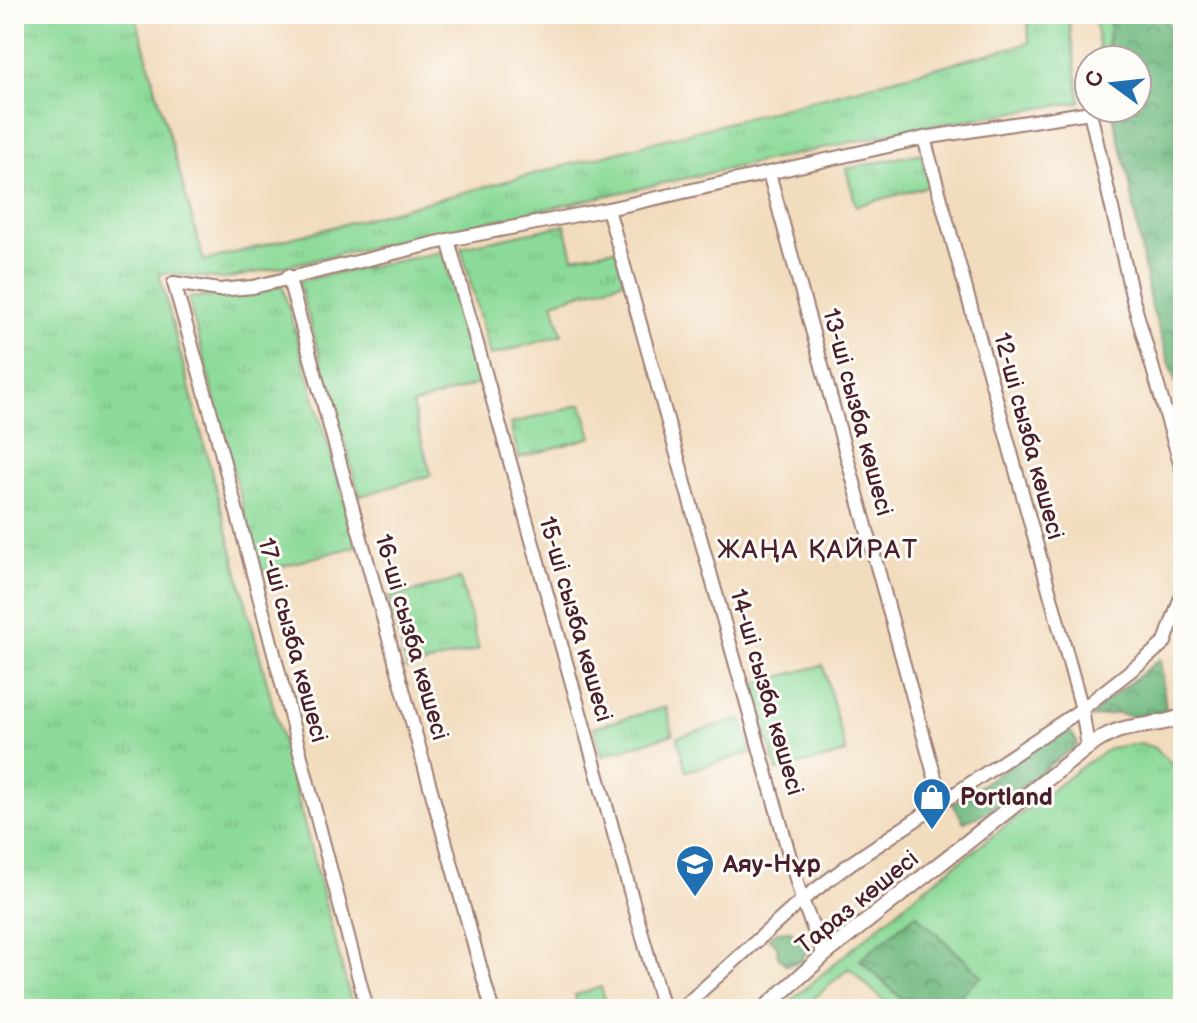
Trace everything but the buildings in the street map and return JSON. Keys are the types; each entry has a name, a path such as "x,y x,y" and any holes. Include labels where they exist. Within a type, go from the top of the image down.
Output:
{"street":[{"path":"288,276 924,138 1090,112 1133,300 1183,473"},
{"name":"12-ші сызба көшесі","path":"924,138 1082,709 1088,747"},
{"name":"13-ші сызба көшесі","path":"769,173 942,803"},
{"name":"14-ші сызба көшесі","path":"608,209 802,900 824,955"},
{"name":"15-ші сызба көшесі","path":"448,240 663,1009"},
{"name":"17-ші сызба көшесі","path":"288,276 253,287 219,290 174,283 367,1009"},
{"name":"16-ші сызба көшесі","path":"288,276 492,1009"},
{"path":"681,1009 802,900 851,863 1082,709 1165,642 1183,591"},
{"name":"Тараз көшесі","path":"764,1009 824,955 1088,747 1113,732 1183,716"}],"green space":[{"path":"14,14 135,14 204,261 1029,43 1028,14 1068,14 1073,51 1073,103 920,127 226,279 159,273 353,1009 14,1009"},
{"path":"1094,14 1111,14 1108,44 1099,44"},
{"path":"1111,14 1157,14 1163,17 1183,54 1183,405 1150,302 1129,178 1115,124 1153,124 1153,44 1108,44"},
{"path":"1163,14 1183,14 1183,54 1163,17"},
{"path":"921,153 929,186 856,206 846,169"},
{"path":"565,225 573,257 616,249 624,281 553,302 562,335 490,356 461,247"},
{"path":"442,252 480,383 412,405 431,475 360,496 298,281"},
{"path":"282,285 357,546 260,572 188,298 248,294"},
{"path":"582,404 592,437 519,458 510,424"},
{"path":"460,579 479,649 407,669 389,598"},
{"path":"1160,659 1166,711 1136,717 1116,713 1091,718 1104,703"},
{"path":"823,665 846,753 777,771 753,684"},
{"path":"666,707 673,734 602,756 594,727"},
{"path":"742,719 751,753 686,771 677,737"},
{"path":"1061,731 1071,732 1078,744 988,812 964,822 953,804"},
{"path":"1140,743 1155,748 1183,775 1183,1009 944,1009 981,975 861,960 912,1009 892,1009 849,968 801,1009 781,1009 916,895 1088,762 1111,748"},
{"path":"916,914 982,976 944,1009 912,1009 860,960"},
{"path":"790,931 807,943 807,950 801,961 786,965 778,956 777,945 768,938 777,932"},
{"path":"601,987 607,1009 578,1009 575,995"}],"place":[{"name":"Portland","path":"932,831"},
{"name":"Аяу-Нұр","path":"695,898"}],"district":[{"name":"ЖАҢА ҚАЙРАТ","path":"818,549"}]}
